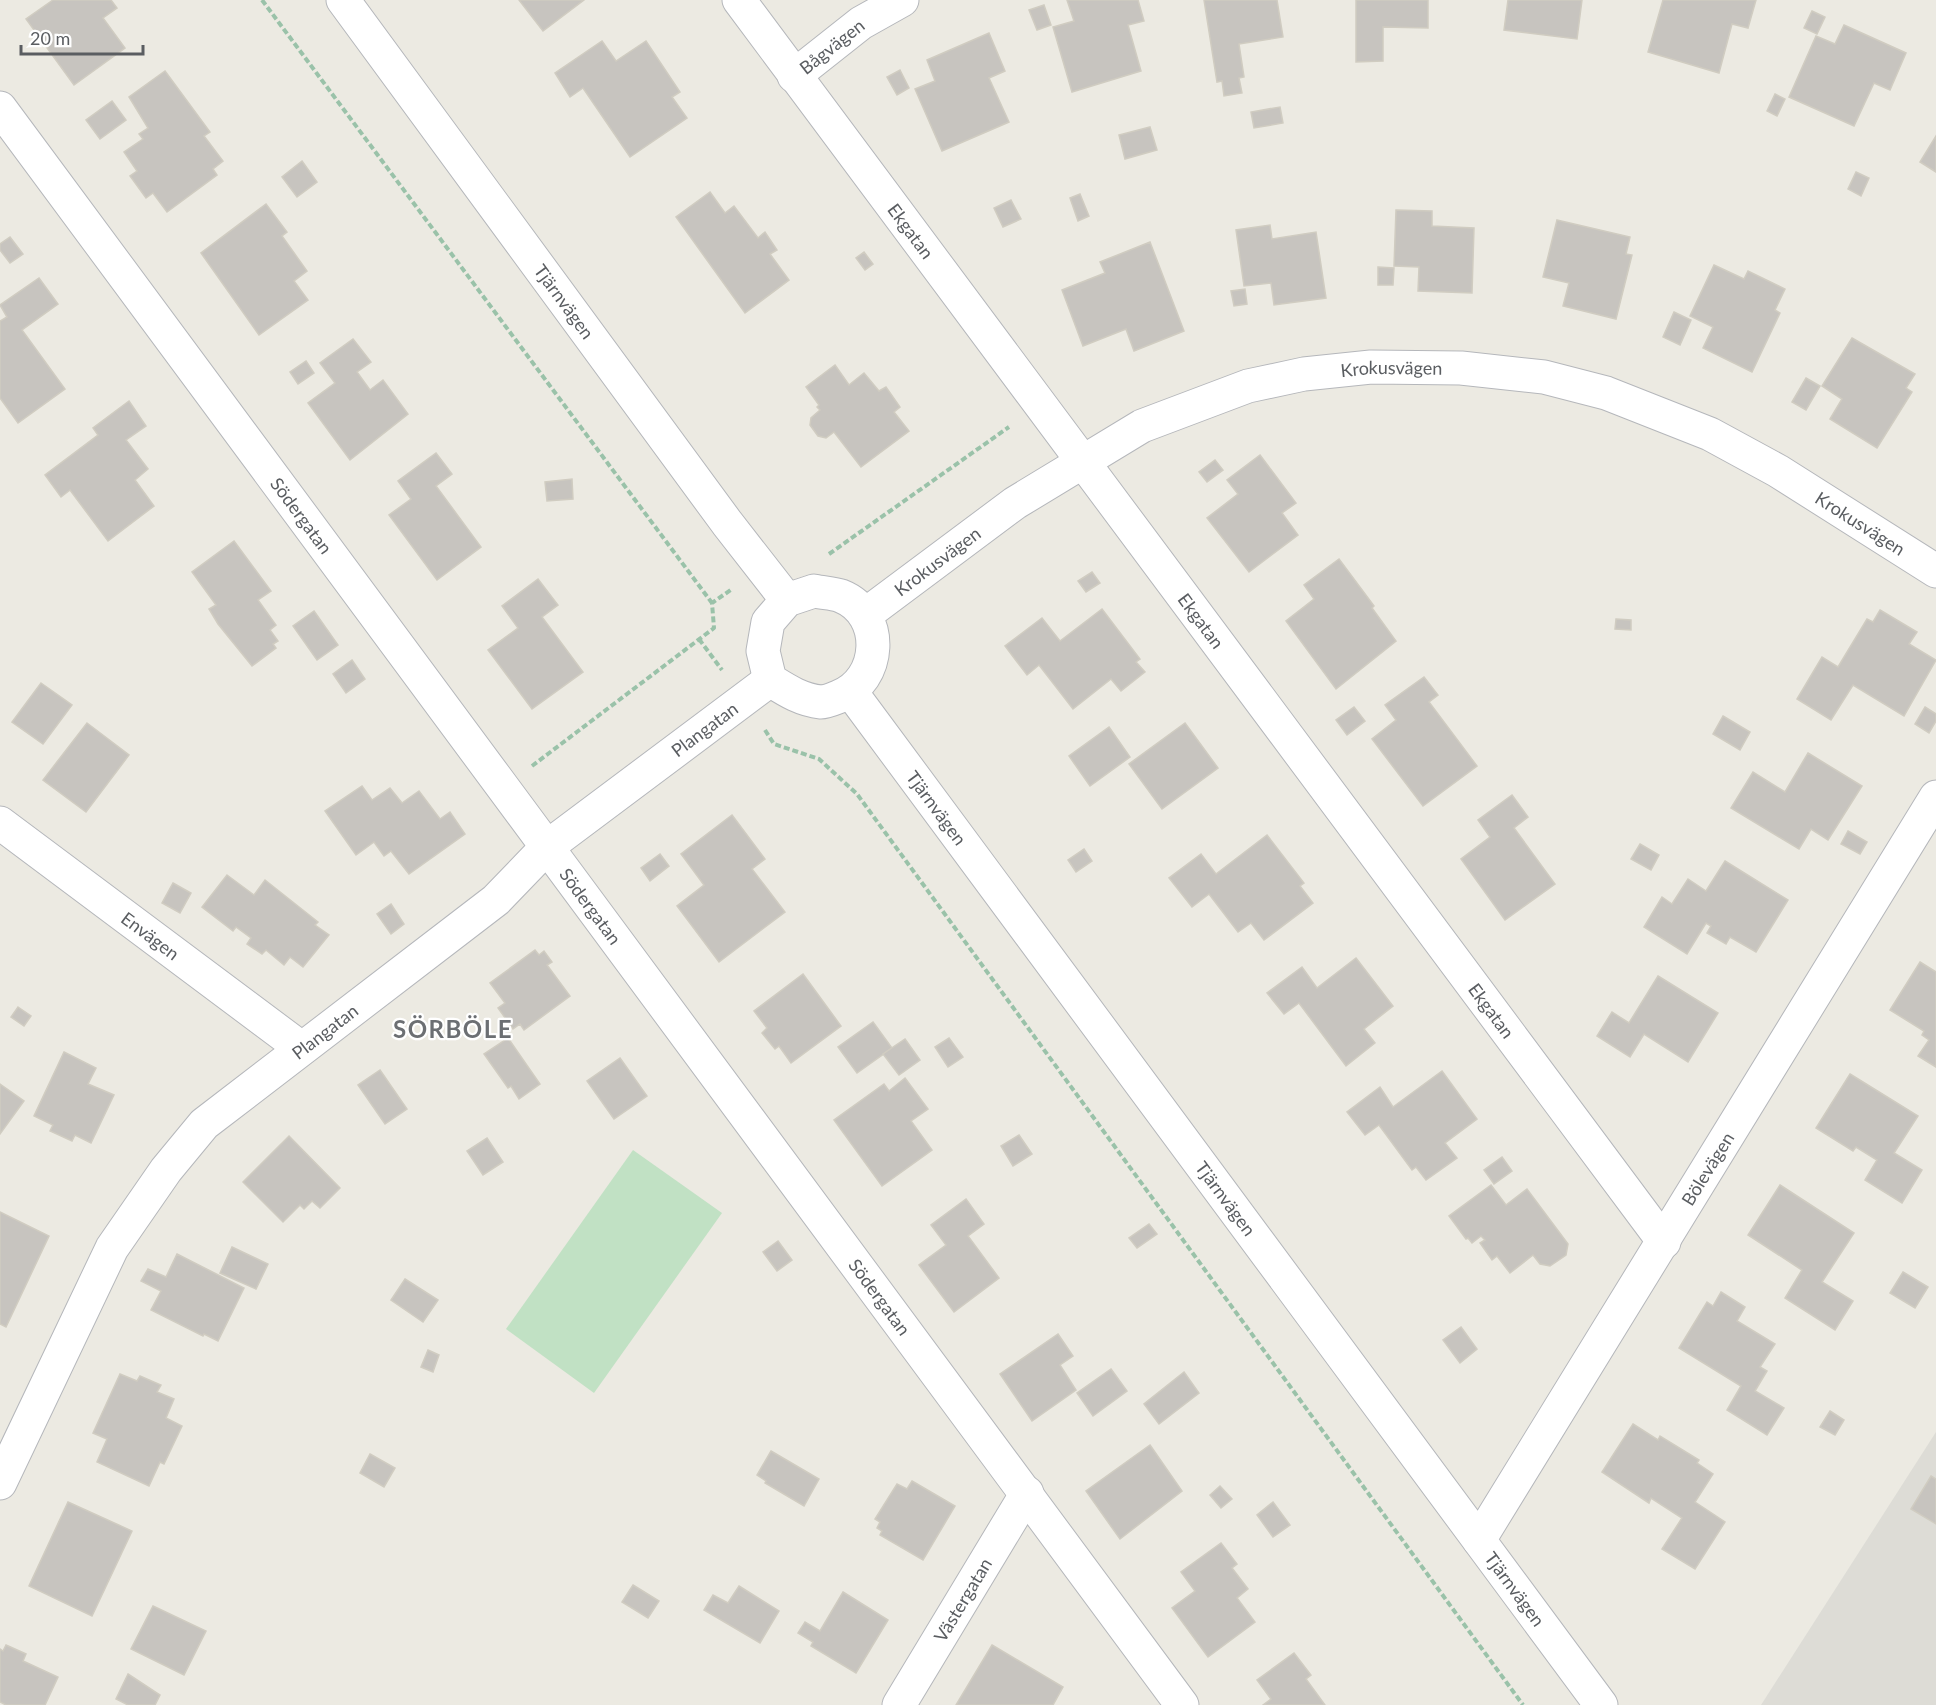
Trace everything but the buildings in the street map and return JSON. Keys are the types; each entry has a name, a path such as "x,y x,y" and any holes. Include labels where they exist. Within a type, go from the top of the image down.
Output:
{"street":[{"name":"Tjärnvägen","path":"343,0 727,523 787,600"},
{"name":"Ekgatan","path":"739,0 1080,461 1664,1242"},
{"name":"Bågvägen","path":"794,76 861,22 902,0"},
{"name":"Södergatan","path":"0,108 1182,1705"},
{"name":"Krokusvägen","path":"865,615 1015,503 1080,461 1142,426 1248,386 1304,375 1371,367 1461,368 1544,377 1606,393 1710,434 1778,471 1936,571"},
{"path":"814,591 842,596 865,615 874,642 869,670 851,693 823,702 796,696 770,680 763,651 768,622 787,600 814,591"},
{"name":"Plangatan","path":"0,1483 112,1248 159,1180 204,1124 496,900 548,848 770,680"},
{"name":"Tjärnvägen","path":"851,693 1601,1705"},
{"name":"Bölevägen","path":"1479,1540 1936,797"},
{"name":"Envägen","path":"0,824 301,1048"},
{"name":"Västergatan","path":"899,1705 1027,1493"}],"path":[{"path":"262,0 712,603"},
{"path":"699,639 774,744 819,759 857,794 1523,1705"}],"shaded area":[{"path":"1936,1432 1936,1705 1761,1705"}],"green space":[{"path":"633,1150 722,1213 594,1393 506,1329"}],"district":[{"name":"SÖRBÖLE","path":"453,1028"}]}
